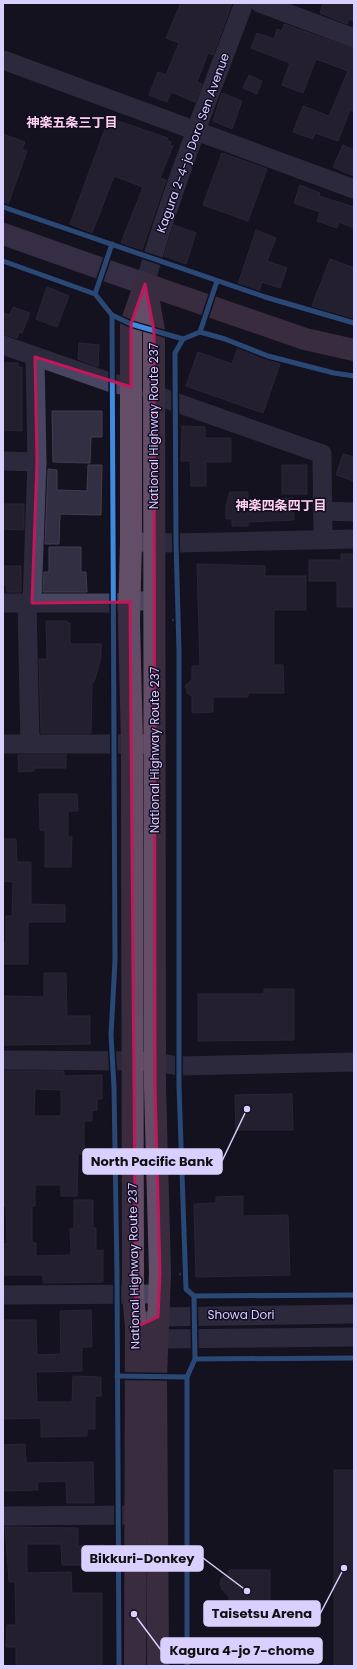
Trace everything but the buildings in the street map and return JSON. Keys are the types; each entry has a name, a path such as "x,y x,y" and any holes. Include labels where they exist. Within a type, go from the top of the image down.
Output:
{"highway":[{"path":"145,284 305,339 354,350"},
{"name":"National Highway Route 237","path":"135,1666 136,1327 133,1294 132,743 130,602 131,324 145,284"},
{"name":"National Highway Route 237","path":"145,284 154,331 152,394 156,745 154,818 155,1062 159,1294 158,1666"}],"main road":[{"path":"3,234 145,284"}],"street":[{"name":"Kagura 2-4-jo Doro Sen Avenue","path":"145,284 152,258 196,132 244,3"},
{"path":"260,3 354,38"},
{"path":"3,60 354,189"},
{"path":"3,345 35,357 131,387"},
{"path":"30,744 30,603 36,462 35,357"},
{"path":"152,394 322,454 323,539"},
{"path":"3,462 36,462"},
{"path":"323,511 354,512"},
{"path":"131,542 176,543 354,539"},
{"path":"3,603 130,602 155,600"},
{"path":"3,744 132,743 156,745"},
{"path":"3,1060 132,1061 155,1062 179,1066 354,1062"},
{"path":"3,1295 159,1294"},
{"name":"Showa Dori","path":"136,1327 158,1317 354,1314"},
{"name":"Showa Dori","path":"136,1327 158,1339 354,1337"},
{"path":"3,1516 136,1515"}],"highlighted area":[{"path":"145,284 154,331 155,1087 160,1273 158,1317 136,1327 130,602 32,603 37,462 35,357 131,387 131,324"}],"cycle path":[{"path":"3,207 265,297 354,323"},
{"path":"95,294 112,244"},
{"path":"3,261 95,294 112,315 131,324 183,339 200,332 225,339 268,356 334,373 354,376"},
{"path":"200,332 217,281"},
{"path":"112,315 115,961 111,1035 114,1087 117,1273 119,1666"},
{"path":"183,339 175,353 176,543 179,650 179,1086 186,1289 194,1296 354,1295"},
{"path":"187,1666 187,1377 195,1359 194,1296"},
{"path":"195,1359 354,1358"},
{"path":"117,1376 187,1377"}],"place":[{"name":"North Pacific Bank","path":"247,1109"},
{"name":"Taisetsu Arena","path":"344,1568"},
{"name":"Bikkuri-Donkey","path":"247,1591"},
{"name":"Kagura 4-jo 7-chome","path":"134,1614"}],"district":[{"name":"神楽五条三丁目","path":"72,122"},
{"name":"神楽四条四丁目","path":"281,505"}]}
